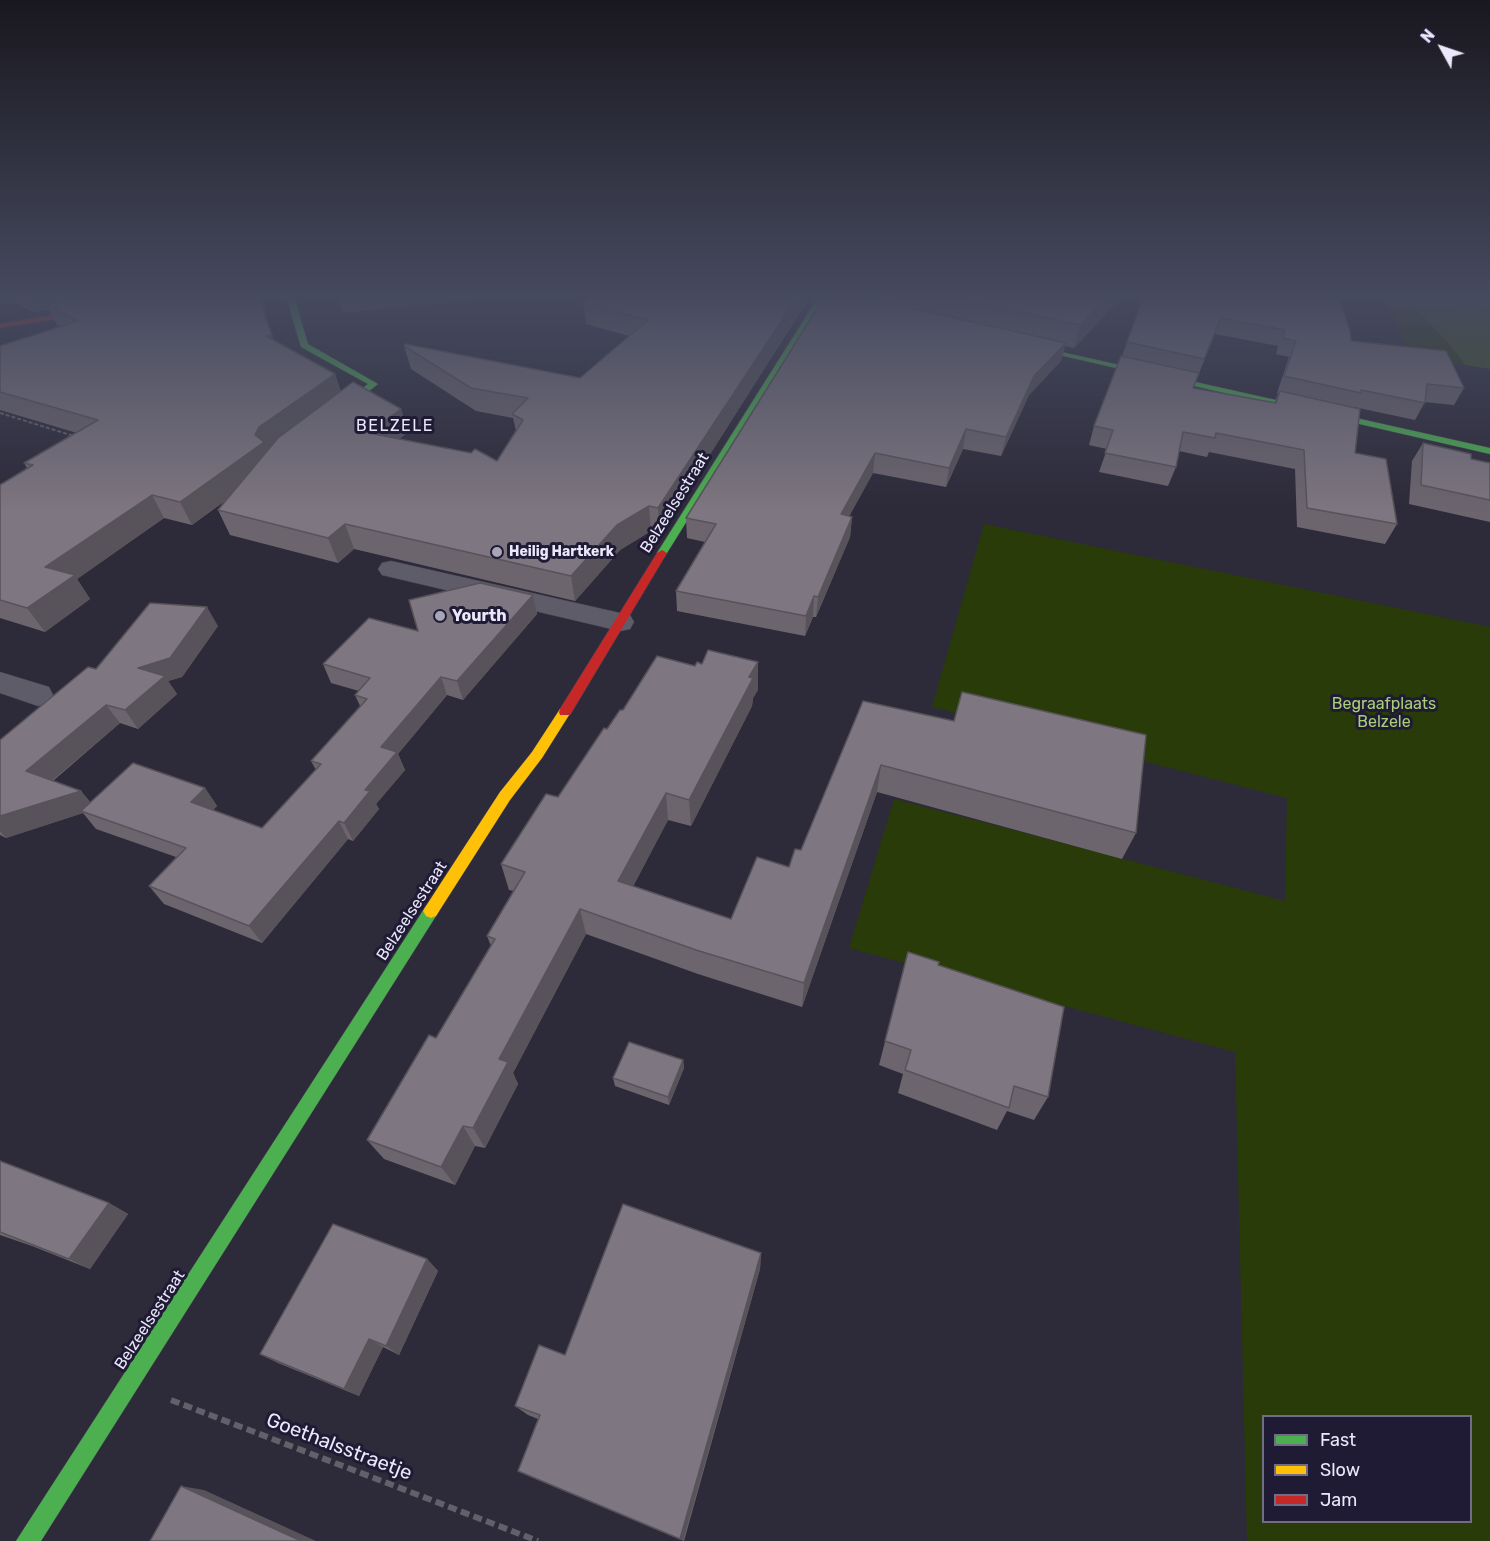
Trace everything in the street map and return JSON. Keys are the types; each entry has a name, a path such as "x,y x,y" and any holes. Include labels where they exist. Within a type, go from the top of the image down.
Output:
{"street":[{"path":"322,423 374,384 345,368"},
{"name":"Belzeelsestraat","path":"28,1541 506,796 526,773 556,729 582,681 779,368"},
{"path":"1125,368 1490,451"},
{"path":"391,568 620,622"},
{"path":"0,682 38,695"}],"path":[{"path":"0,413 78,437"},
{"name":"Goethalsstraetje","path":"128,1383 538,1541"}],"green space":[{"name":"Begraafplaats Belzele","path":"984,524 1490,627 1490,1541 1247,1541 1235,1052 849,948 894,799 1285,901 1287,798 932,707"}],"building":[{"path":"0,368 324,368 335,374 259,427 255,435 264,442 180,502 152,495 45,567 75,575 27,608 0,600 0,485 33,465 24,463 98,420 0,392"},
{"path":"439,368 528,368 580,378 592,368 751,368 658,508 649,506 617,525 571,576 345,524 328,538 218,510 278,438 353,382 401,409 369,433 471,453 475,449 497,461 523,420 512,414 528,398 471,388"},
{"path":"780,368 1042,368 1034,376 1006,437 966,429 949,468 875,453 841,514 852,517 818,597 814,596 806,616 676,591 716,524 686,518"},
{"path":"1116,368 1176,368 1199,373 1193,388 1276,403 1280,391 1360,409 1355,453 1386,459 1397,524 1307,508 1304,450 1216,433 1215,438 1183,432 1176,467 1105,453 1113,430 1094,426"},
{"path":"1287,368 1454,368 1464,388 1427,384 1425,403 1361,390 1361,393 1284,376"},
{"path":"1423,443 1471,454 1471,459 1490,463 1490,500 1421,485"},
{"path":"480,583 533,595 457,681 441,677 381,747 397,752 365,790 370,791 344,823 339,821 249,926 149,886 186,848 81,811 133,763 205,788 191,802 262,828 321,764 311,761 367,699 355,695 370,678 323,664 369,618 418,631 409,600"},
{"path":"150,603 207,607 170,658 138,668 165,676 125,710 106,705 26,771 81,791 0,816 0,740 88,667 96,669"},
{"path":"708,650 758,662 749,677 753,678 689,800 666,793 618,881 731,919 757,857 789,867 795,849 801,850 863,701 954,721 962,692 1146,735 1136,833 881,765 804,983 696,950 580,909 499,1059 508,1062 473,1128 463,1126 441,1167 367,1140 429,1035 436,1038 495,939 487,936 525,872 501,864 546,794 558,797 604,728 607,729 620,710 623,710 657,656 695,666 697,662 702,664"},
{"path":"908,952 939,962 938,965 1064,1007 1048,1097 1014,1086 1009,1108 905,1070 911,1050 885,1041"},
{"path":"629,1042 683,1060 668,1097 613,1078"},
{"path":"0,1161 109,1203 69,1259 0,1232"},
{"path":"623,1204 761,1253 680,1539 518,1471 540,1415 515,1406 539,1345 565,1355"},
{"path":"333,1224 427,1259 386,1346 369,1339 344,1389 260,1354"},
{"path":"181,1486 301,1541 150,1541"}],"traffic: fast":[{"path":"330,417 374,384 345,368"},
{"path":"662,553 778,368"},
{"path":"1125,368 1490,451"},
{"path":"28,1541 431,911"}],"traffic: slow":[{"path":"431,911 505,796 537,755 565,712"}],"traffic: jam":[{"path":"565,712 662,553"}],"place":[{"name":"Heilig Hartkerk","path":"497,552"},
{"name":"Yourth","path":"440,616"}],"district":[{"name":"BELZELE","path":"395,426"}]}
